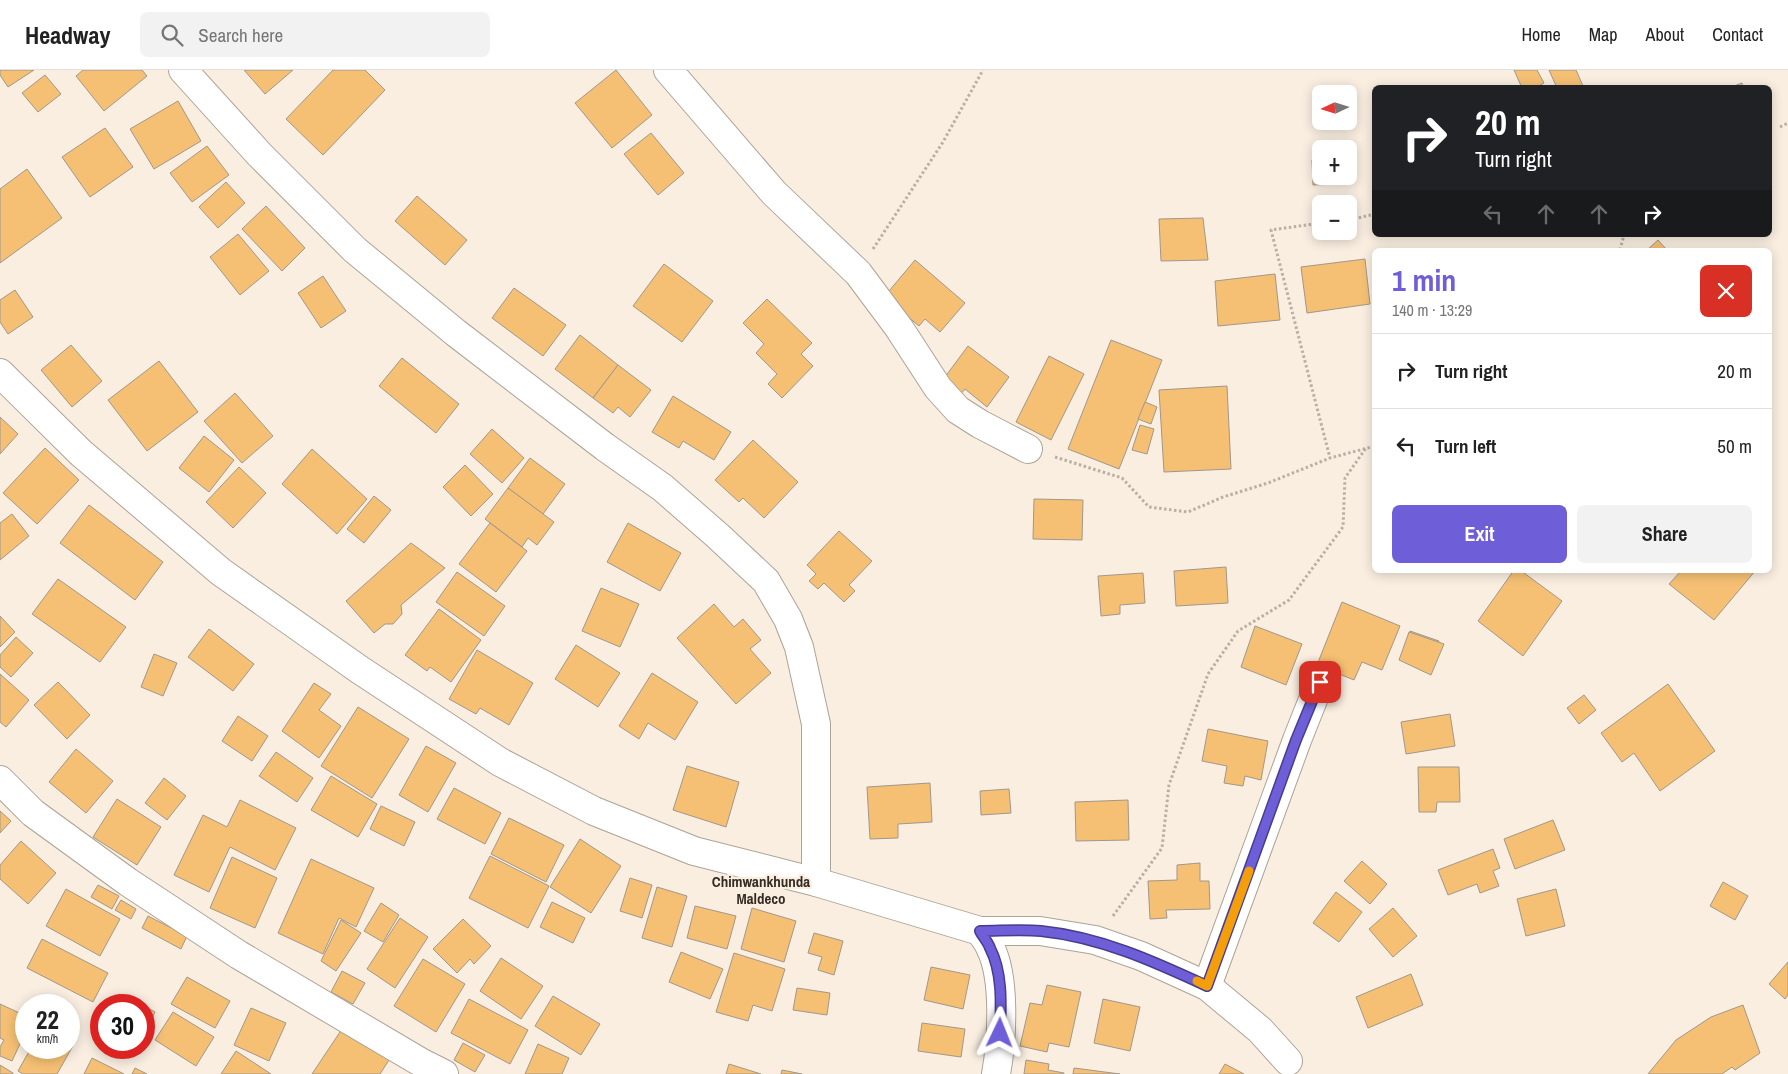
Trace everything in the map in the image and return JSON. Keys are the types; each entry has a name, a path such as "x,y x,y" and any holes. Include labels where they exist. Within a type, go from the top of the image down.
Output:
{"street":[{"path":"183,70 259,154 355,250 456,333 605,447 663,488 766,581 788,619 799,647 816,724 816,882"},
{"path":"668,70 774,194 858,273 899,328 938,388 958,410 980,424 1028,449"},
{"path":"0,373 81,453 221,572 360,670 500,762 594,811 685,847 816,882 980,931 1040,931 1095,940 1141,956 1207,986 1260,1030 1288,1061"},
{"path":"1207,986 1293,749 1320,682"},
{"path":"0,780 33,813 128,882 239,955 422,1063 444,1074"},
{"path":"980,931 990,947 996,963 1000,989 1001,1018 996,1074"}],"path":[{"path":"858,273 943,142 984,70"},
{"path":"1780,126 1788,123"},
{"path":"1357,218 1372,215"},
{"path":"1312,224 1271,230 1330,458"},
{"path":"1028,449 1122,478 1149,506 1188,512 1223,497 1268,483 1330,458 1372,447"},
{"path":"1095,940 1162,848 1169,784 1208,674 1238,631 1289,600 1343,527 1345,478 1366,448"}],"building":[{"path":"0,70 34,70 8,87 0,75"},
{"path":"83,70 142,70 147,76 104,111 76,76"},
{"path":"244,70 293,70 265,94"},
{"path":"333,70 365,70 385,90 323,155 286,119"},
{"path":"616,70 652,115 612,148 575,103"},
{"path":"1514,70 1537,70 1544,83 1540,85 1521,85"},
{"path":"1549,70 1576,70 1583,85 1556,85"},
{"path":"45,75 61,94 38,112 22,93"},
{"path":"178,101 201,141 154,169 130,129"},
{"path":"105,128 133,167 90,197 62,157"},
{"path":"651,133 684,173 658,195 624,154"},
{"path":"207,146 229,175 192,202 170,173"},
{"path":"27,169 62,218 0,263 0,189"},
{"path":"226,182 245,203 218,228 199,207"},
{"path":"417,196 467,240 445,265 395,221"},
{"path":"266,206 305,248 282,271 242,229"},
{"path":"1203,218 1208,260 1161,261 1159,219"},
{"path":"238,234 269,271 240,295 210,257"},
{"path":"1658,240 1665,248 1649,248"},
{"path":"1365,259 1370,304 1307,313 1301,267"},
{"path":"915,260 965,303 940,332 925,319 919,326 884,297"},
{"path":"664,264 713,301 682,342 633,306"},
{"path":"1275,274 1280,320 1218,326 1215,281"},
{"path":"323,276 346,311 321,328 298,293"},
{"path":"514,288 566,325 543,356 492,318"},
{"path":"15,290 33,317 8,334 0,322 0,300"},
{"path":"767,299 812,343 801,354 813,366 782,398 768,384 777,374 756,353 764,344 743,323"},
{"path":"580,335 618,365 593,398 555,369"},
{"path":"1111,340 1162,360 1119,469 1068,449"},
{"path":"71,345 102,381 72,407 41,370"},
{"path":"968,346 1009,377 987,407 965,389 960,395 942,381"},
{"path":"1049,356 1084,374 1051,440 1016,422"},
{"path":"402,358 459,404 436,433 379,386"},
{"path":"159,361 198,412 147,451 108,400"},
{"path":"618,365 651,390 630,417 618,407 613,413 593,398"},
{"path":"1227,386 1231,469 1164,472 1159,390"},
{"path":"235,393 273,436 242,463 204,421"},
{"path":"673,396 731,432 714,460 683,441 679,448 652,432"},
{"path":"1145,402 1157,407 1151,424 1138,419"},
{"path":"0,417 18,434 0,454"},
{"path":"1140,425 1154,429 1147,454 1132,450"},
{"path":"492,429 524,458 502,483 470,454"},
{"path":"204,436 234,460 209,492 179,468"},
{"path":"753,440 798,482 764,518 743,498 739,502 715,480"},
{"path":"45,448 79,480 37,524 3,493"},
{"path":"312,449 367,499 337,534 282,484"},
{"path":"530,458 565,484 543,514 508,488"},
{"path":"465,465 493,494 471,516 443,487"},
{"path":"239,467 266,493 233,528 206,502"},
{"path":"508,488 554,522 537,545 528,538 522,547 485,519"},
{"path":"374,496 391,510 364,543 347,529"},
{"path":"1034,499 1083,500 1082,540 1033,539"},
{"path":"89,505 163,562 135,600 60,543"},
{"path":"12,514 29,536 0,560 0,523"},
{"path":"490,523 527,551 496,592 459,564"},
{"path":"628,523 681,553 660,591 607,562"},
{"path":"839,531 872,561 849,585 855,591 844,602 824,583 818,589 809,581 816,574 807,565"},
{"path":"411,543 445,568 401,605 402,614 393,624 385,624 374,633 346,601"},
{"path":"1226,567 1228,603 1176,606 1174,571"},
{"path":"457,572 505,606 484,636 436,602"},
{"path":"1143,573 1145,603 1120,605 1120,614 1101,616 1098,576"},
{"path":"1512,573 1524,573 1562,601 1523,656 1478,621"},
{"path":"1679,573 1753,573 1714,620 1669,584"},
{"path":"58,579 126,627 100,662 32,614"},
{"path":"601,588 639,604 620,647 582,631"},
{"path":"1342,602 1400,626 1382,670 1362,662 1354,680 1317,665"},
{"path":"714,604 734,627 743,619 761,640 750,649 771,673 736,704 677,638"},
{"path":"439,609 481,640 451,682 430,667 427,671 405,655"},
{"path":"0,616 15,632 0,647"},
{"path":"1255,626 1302,644 1286,685 1241,667"},
{"path":"209,629 254,664 233,691 188,657"},
{"path":"1410,631 1439,641 1429,668 1401,657"},
{"path":"1409,632 1444,644 1431,675 1399,660"},
{"path":"16,637 33,653 11,677 0,667 0,655"},
{"path":"576,645 620,673 598,707 555,679"},
{"path":"477,650 533,683 509,725 480,708 476,714 449,699"},
{"path":"154,654 177,663 163,696 141,687"},
{"path":"652,673 698,702 675,740 648,723 639,739 619,726"},
{"path":"0,674 29,700 6,727 0,722"},
{"path":"58,682 90,715 67,739 34,705"},
{"path":"314,683 331,694 319,710 341,726 319,758 282,731"},
{"path":"1668,684 1715,751 1660,791 1634,753 1622,762 1601,733"},
{"path":"1584,695 1596,710 1579,724 1567,708"},
{"path":"358,707 409,739 372,798 321,766"},
{"path":"1450,714 1455,746 1406,754 1401,722"},
{"path":"238,716 268,736 252,761 222,741"},
{"path":"1208,729 1268,741 1261,780 1245,776 1243,786 1224,783 1227,766 1202,761"},
{"path":"426,746 456,763 428,812 399,795"},
{"path":"76,749 113,781 86,813 49,782"},
{"path":"276,752 313,778 297,802 259,776"},
{"path":"687,766 739,782 726,827 673,810"},
{"path":"1418,767 1459,767 1460,802 1437,802 1436,812 1419,812"},
{"path":"331,776 377,804 358,837 311,810"},
{"path":"164,778 186,796 167,820 145,803"},
{"path":"930,783 932,822 898,824 898,838 870,839 867,787"},
{"path":"454,788 501,813 485,844 437,819"},
{"path":"1009,789 1011,813 981,815 980,791"},
{"path":"117,799 161,827 137,865 93,837"},
{"path":"240,800 296,828 275,870 230,847 209,892 174,875 203,815 227,827"},
{"path":"1128,800 1129,840 1076,841 1075,802"},
{"path":"381,806 415,822 404,846 370,829"},
{"path":"0,811 11,821 0,833"},
{"path":"509,818 564,845 546,882 491,854"},
{"path":"1553,820 1565,850 1515,869 1504,839"},
{"path":"580,839 621,866 591,913 550,887"},
{"path":"21,841 56,873 28,904 0,879 0,865"},
{"path":"1493,849 1500,868 1493,871 1499,886 1480,893 1477,884 1448,895 1438,870"},
{"path":"490,856 549,886 528,928 469,898"},
{"path":"232,857 277,878 255,928 210,908"},
{"path":"311,859 374,888 356,927 339,918 323,954 278,933"},
{"path":"1362,861 1387,884 1370,904 1344,881"},
{"path":"1200,863 1200,881 1209,881 1210,909 1166,910 1167,918 1150,919 1148,881 1177,880 1177,865"},
{"path":"630,878 652,885 642,918 620,911"},
{"path":"1723,882 1748,896 1735,920 1710,906"},
{"path":"98,885 119,896 112,909 91,897"},
{"path":"657,887 687,896 672,947 642,938"},
{"path":"66,889 120,919 100,956 46,926"},
{"path":"1556,889 1565,926 1526,936 1517,899"},
{"path":"1336,892 1362,912 1339,942 1313,923"},
{"path":"121,900 136,909 131,919 115,910"},
{"path":"552,902 585,918 573,943 540,927"},
{"path":"381,903 399,915 383,942 364,931"},
{"path":"695,906 736,916 727,949 687,938"},
{"path":"752,908 796,921 784,962 741,949"},
{"path":"1393,908 1417,936 1393,957 1369,929"},
{"path":"148,916 187,936 181,949 142,928"},
{"path":"400,918 428,937 395,988 367,969"},
{"path":"463,919 491,946 474,964 470,959 457,973 433,949"},
{"path":"341,920 361,933 336,971 321,961"},
{"path":"814,933 843,941 834,975 818,970 822,957 808,953"},
{"path":"42,939 108,973 97,994 90,994 90,1000 27,968"},
{"path":"681,952 723,969 710,999 669,982"},
{"path":"734,953 785,969 772,1011 753,1005 748,1021 716,1012"},
{"path":"501,958 543,986 521,1019 480,991"},
{"path":"423,959 465,984 436,1032 394,1006"},
{"path":"1788,962 1788,995 1785,999 1769,984"},
{"path":"931,967 970,975 963,1009 924,1000"},
{"path":"342,971 365,983 353,1004 331,992"},
{"path":"1411,974 1423,1005 1368,1028 1356,997"},
{"path":"187,977 230,1001 215,1028 171,1004"},
{"path":"1047,985 1081,992 1069,1047 1049,1043 1047,1052 1020,1046 1030,1003 1042,1005"},
{"path":"797,988 830,993 827,1015 793,1010"},
{"path":"553,996 600,1024 581,1055 535,1026"},
{"path":"469,999 528,1030 510,1064 451,1033"},
{"path":"1103,999 1140,1007 1130,1051 1094,1043"},
{"path":"0,1004 15,1011 15,1055 12,1061 0,1056 0,1047 4,1040 0,1038"},
{"path":"1743,1005 1760,1053 1735,1070 1732,1067 1722,1074 1648,1074 1676,1040 1711,1017"},
{"path":"251,1008 286,1023 269,1061 234,1045"},
{"path":"173,1012 214,1037 196,1066 155,1040"},
{"path":"922,1023 965,1029 961,1057 918,1051"},
{"path":"342,1029 389,1060 380,1074 312,1074"},
{"path":"463,1043 485,1055 475,1072 454,1060"},
{"path":"538,1044 569,1058 562,1074 525,1074"},
{"path":"236,1051 271,1074 221,1074"},
{"path":"25,1059 66,1059 57,1074 23,1074 18,1071"},
{"path":"92,1059 94,1059 124,1074 84,1074"},
{"path":"1026,1060 1049,1064 1048,1070 1064,1074 1024,1074"},
{"path":"729,1064 761,1074 726,1074"},
{"path":"1225,1064 1244,1074 1219,1074"},
{"path":"0,1065 13,1073 13,1074 0,1074"},
{"path":"135,1068 147,1074 132,1074"},
{"path":"1074,1068 1120,1074 1073,1074"},
{"path":"782,1070 802,1074 781,1074"}],"slow traffic":[{"path":"1197,981 1207,986 1249,871"}],"district":[{"name":"Chimwankhunda Maldeco","path":"761,890"}],"route":[{"path":"1000,1033 1000,989 996,963 990,947 980,931 1040,931 1095,940 1141,956 1207,986 1296,740 1320,682"}]}
